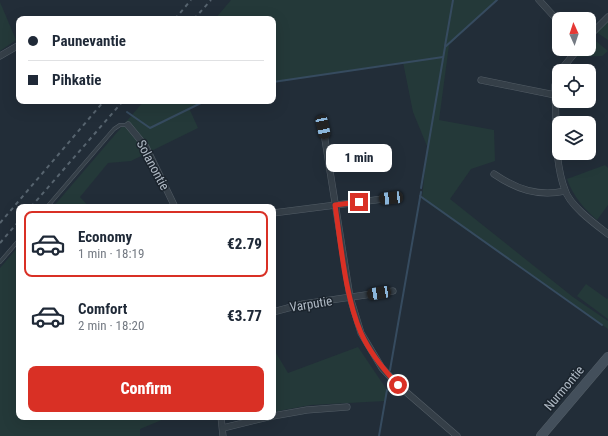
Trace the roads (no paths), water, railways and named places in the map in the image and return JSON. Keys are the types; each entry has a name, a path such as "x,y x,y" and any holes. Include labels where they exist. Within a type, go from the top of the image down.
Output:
{"main road":[{"name":"Nurmontie","path":"541,436 608,356"}],"street":[{"path":"539,0 552,14"},
{"path":"596,29 608,17"},
{"path":"0,56 16,47"},
{"path":"566,64 573,56"},
{"path":"481,80 552,94"},
{"path":"556,108 559,160 565,191 589,218 608,234"},
{"name":"Solanontie","path":"128,125 146,147 174,204"},
{"path":"323,127 350,297 361,333 382,368 398,385 457,436"},
{"path":"494,174 521,190 541,193 565,191"},
{"path":"276,214 391,198"},
{"name":"Varputie","path":"276,311 303,304 393,291"},
{"path":"276,415 307,410 347,407"},
{"path":"221,420 224,436"},
{"path":"222,428 255,420"}],"lane":[{"path":"50,204 114,130 120,125 128,125"},
{"path":"0,262 16,243"}],"waterway":[{"path":"445,46 453,0"},
{"path":"421,188 445,47 497,0"},
{"path":"276,82 443,57"},
{"path":"127,112 150,128 199,104"},
{"path":"390,370 421,192"},
{"path":"420,196 602,325"},
{"path":"379,436 387,390"}],"railway":[{"path":"178,16 191,0"},
{"path":"197,16 211,0"},
{"path":"16,204 101,104"},
{"path":"34,204 120,104"},
{"path":"0,223 16,204"},
{"path":"0,243 16,224"}]}
